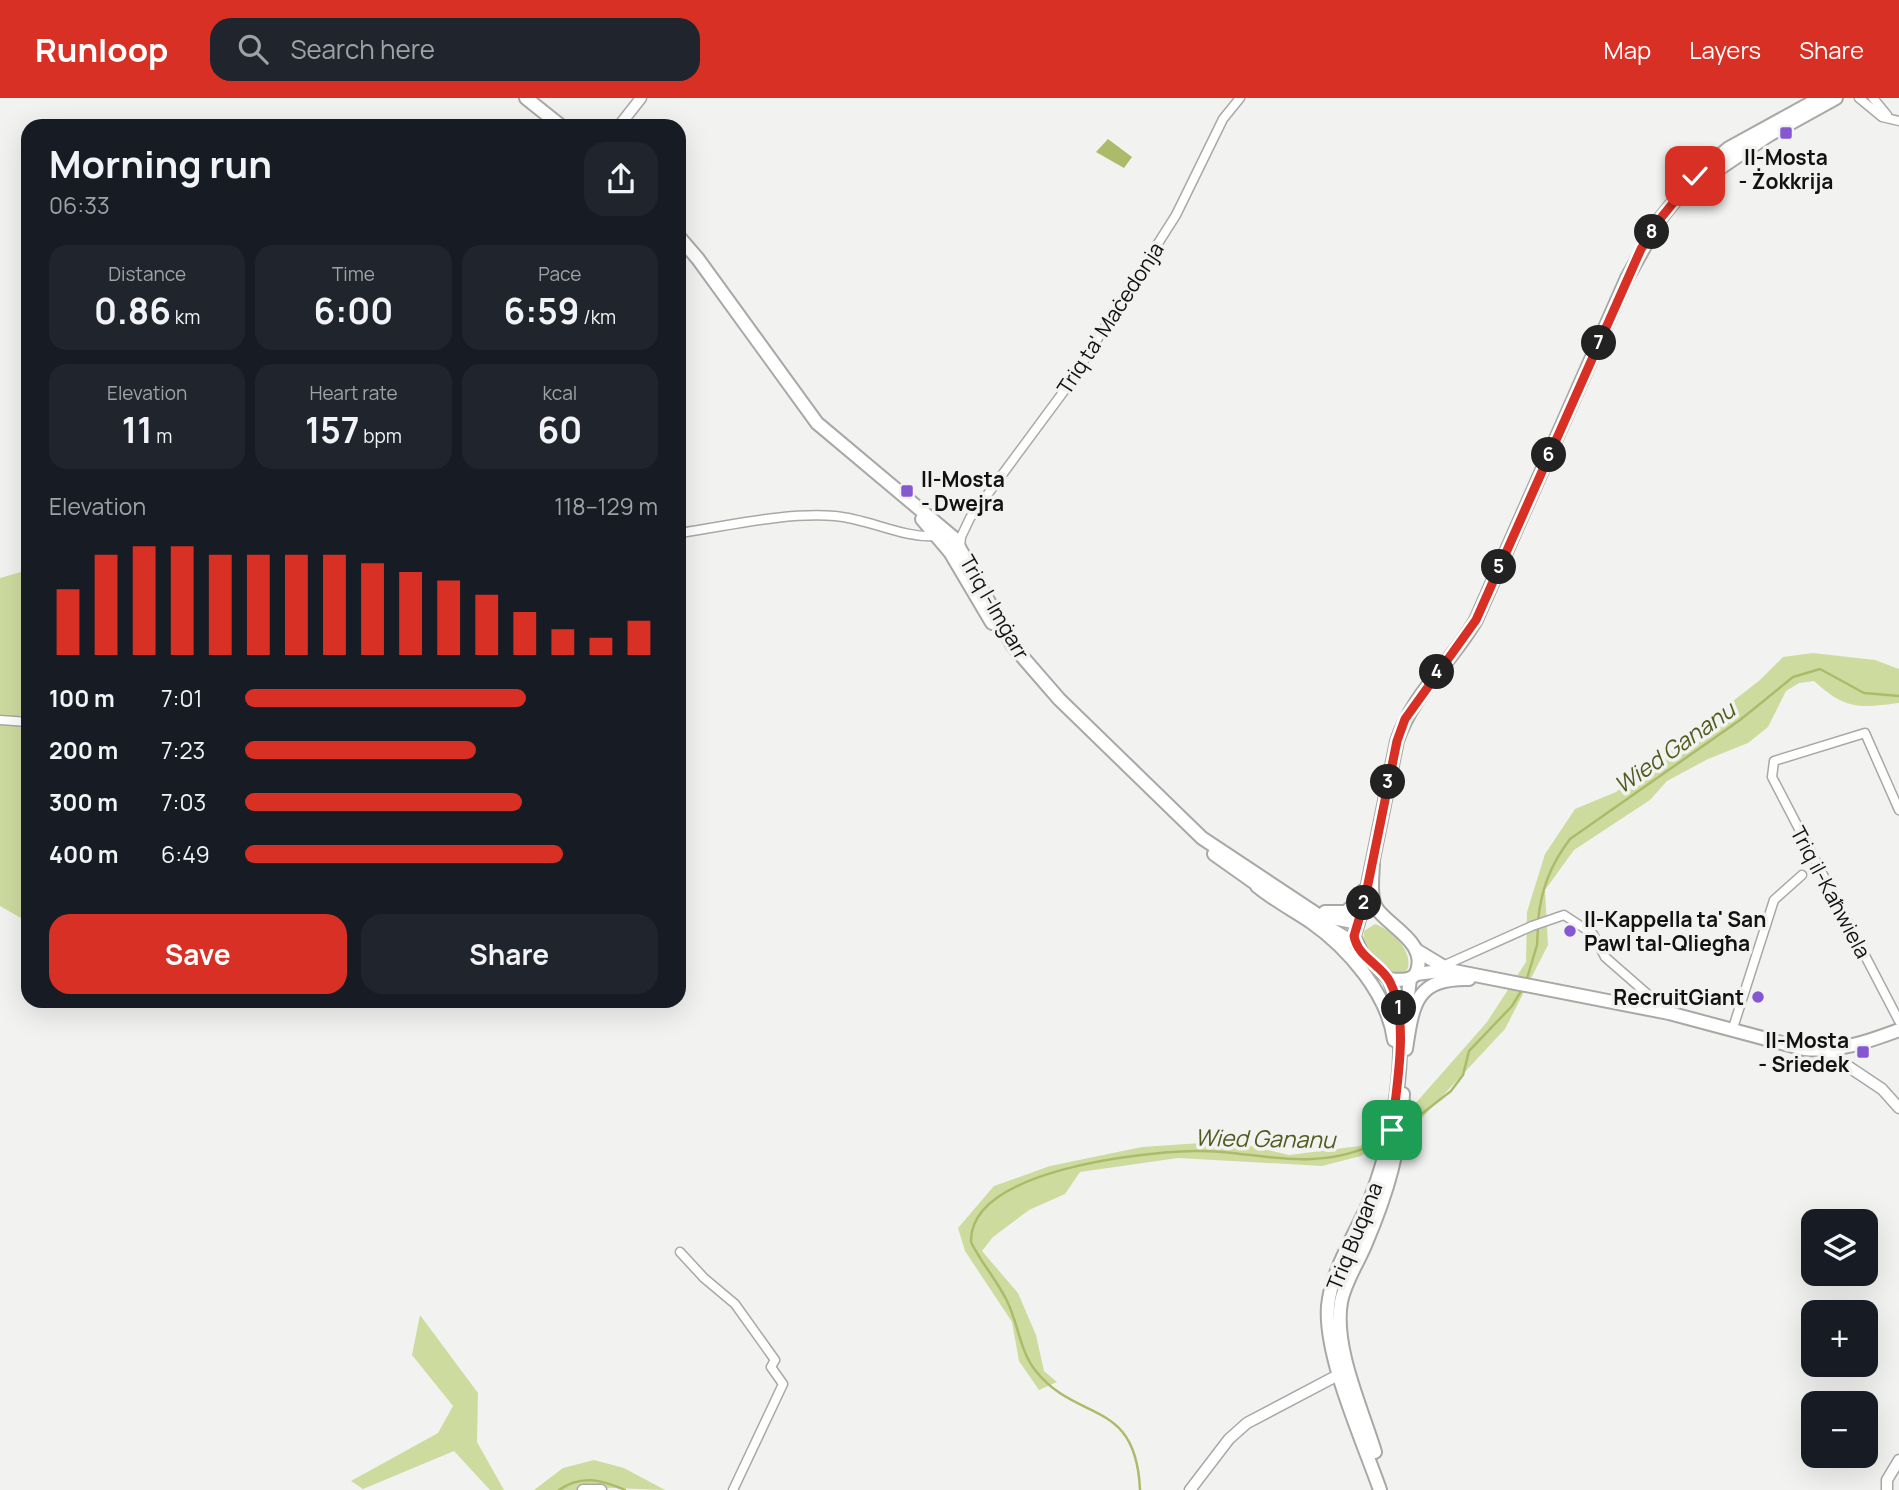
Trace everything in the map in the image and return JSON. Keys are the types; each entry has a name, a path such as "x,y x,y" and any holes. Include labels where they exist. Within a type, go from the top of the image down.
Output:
{"main road":[{"path":"526,98 552,119"},
{"path":"536,98 562,119"},
{"path":"1356,944 1397,741 1405,719 1476,620 1641,249 1660,219 1695,176 1729,148 1820,98"},
{"path":"1610,317 1655,238 1701,181 1769,135 1836,98"},
{"name":"Triq l-Imġarr","path":"686,245 817,423 941,535 960,547 1013,646 1053,692 1202,838 1318,915 1359,920"},
{"name":"Triq l-Imġarr","path":"686,256 734,316 785,393 813,427 941,535 1007,649 1037,685 1188,833 1236,872 1356,944 1389,979"},
{"path":"1289,896 1324,912 1346,912 1360,897 1373,860"},
{"path":"1373,860 1374,900 1381,913 1416,950 1447,968 1533,988 1669,1013 1804,1049 1825,1051 1861,1044 1899,1030"},
{"path":"1236,872 1312,923 1366,978 1380,996 1393,1031 1397,1074"},
{"path":"1359,920 1381,913"},
{"name":"Triq Buqana","path":"1380,1490 1340,1374 1329,1332 1328,1303 1334,1280 1370,1200 1387,1149 1402,1120 1405,1055 1416,950"},
{"path":"1389,979 1447,968"},
{"name":"Triq Buqana","path":"1388,1490 1349,1371 1340,1315 1346,1286 1385,1194 1396,1136 1400,1014 1389,979"},
{"path":"1405,1055 1412,1012 1426,988 1438,982 1494,980"}],"street":[{"path":"624,119 641,98"},
{"name":"Triq ta' Maċedonja","path":"964,530 1067,387 1176,215 1223,119 1241,98"},
{"path":"1859,98 1882,117 1896,120"},
{"path":"1873,98 1896,120"},
{"path":"686,532 802,517 835,516 885,525 919,537 964,530 960,547"},
{"path":"0,720 21,722"},
{"name":"Triq il-Kaħwiela","path":"1899,810 1866,733 1774,761 1772,777 1899,1021"},
{"path":"1732,1031 1774,900 1802,875"},
{"path":"1447,968 1532,926 1564,915 1593,934 1605,957 1669,1013"},
{"path":"1825,1051 1882,1089 1899,1108"},
{"path":"680,1252 704,1278 735,1304 775,1360 771,1367 783,1384 733,1490"},
{"path":"1190,1490 1229,1439 1247,1423 1340,1374"},
{"path":"1887,1490 1887,1480 1899,1460"},
{"path":"583,1490 601,1490"}],"shaded area":[{"path":"1108,139 1132,157 1124,168 1096,152"},
{"path":"21,572 21,719 0,718 0,578"},
{"path":"1813,653 1875,660 1899,669 1899,703 1853,705 1835,697 1814,681 1799,683 1786,691 1768,727 1748,743 1708,759 1667,781 1650,800 1574,850 1545,890 1548,945 1505,1029 1420,1120 1361,1156 1322,1166 1178,1158 1080,1172 1065,1194 1029,1210 993,1237 982,1251 1018,1293 1036,1335 1044,1371 1057,1382 1039,1390 1019,1361 1012,1322 965,1251 958,1228 994,1186 1050,1166 1142,1147 1230,1141 1289,1155 1360,1146 1414,1105 1487,1022 1526,962 1527,912 1545,854 1575,809 1616,792 1760,680 1783,657"},
{"path":"0,724 21,725 21,918 0,906"},
{"path":"1375,924 1388,931 1404,948 1408,968 1403,974 1382,965 1366,945 1364,931"},
{"path":"420,1315 478,1393 477,1442 504,1490 490,1490 454,1451 363,1489 351,1481 438,1433 453,1406 412,1355"},
{"path":"594,1460 624,1468 665,1490 585,1487 577,1490 534,1490 563,1468"}],"waterway":[{"name":"Wied Gananu","path":"1538,921 1548,877 1570,839 1740,720 1793,677 1820,669 1864,693 1899,696"},
{"name":"Wied Gananu","path":"1526,982 1537,945 1538,927"},
{"name":"Wied Gananu","path":"1406,1126 1451,1091 1463,1075 1469,1051 1512,1006 1523,988"},
{"name":"Wied Gananu","path":"1140,1490 1136,1460 1128,1440 1116,1425 1051,1387 1030,1362 1007,1301 971,1242 978,1217 998,1198 1027,1182 1100,1161 1195,1151 1296,1159 1321,1158 1356,1151 1382,1140"},
{"path":"559,1490 583,1480 625,1490"}],"place":[{"name":"Il-Mosta - Żokkrija","path":"1786,133"},
{"name":"Il-Mosta - Dwejra","path":"907,491"},
{"name":"Il-Kappella ta' San Pawl tal-Qliegħa","path":"1570,931"},
{"name":"RecruitGiant","path":"1758,997"},
{"name":"Il-Mosta - Sriedek","path":"1863,1052"}],"route":[{"path":"1392,1130 1399,1058 1400,1014 1397,998 1389,979 1362,954 1354,936 1365,899 1397,741 1410,708 1466,637 1476,620 1641,249 1660,219 1695,176"}]}
